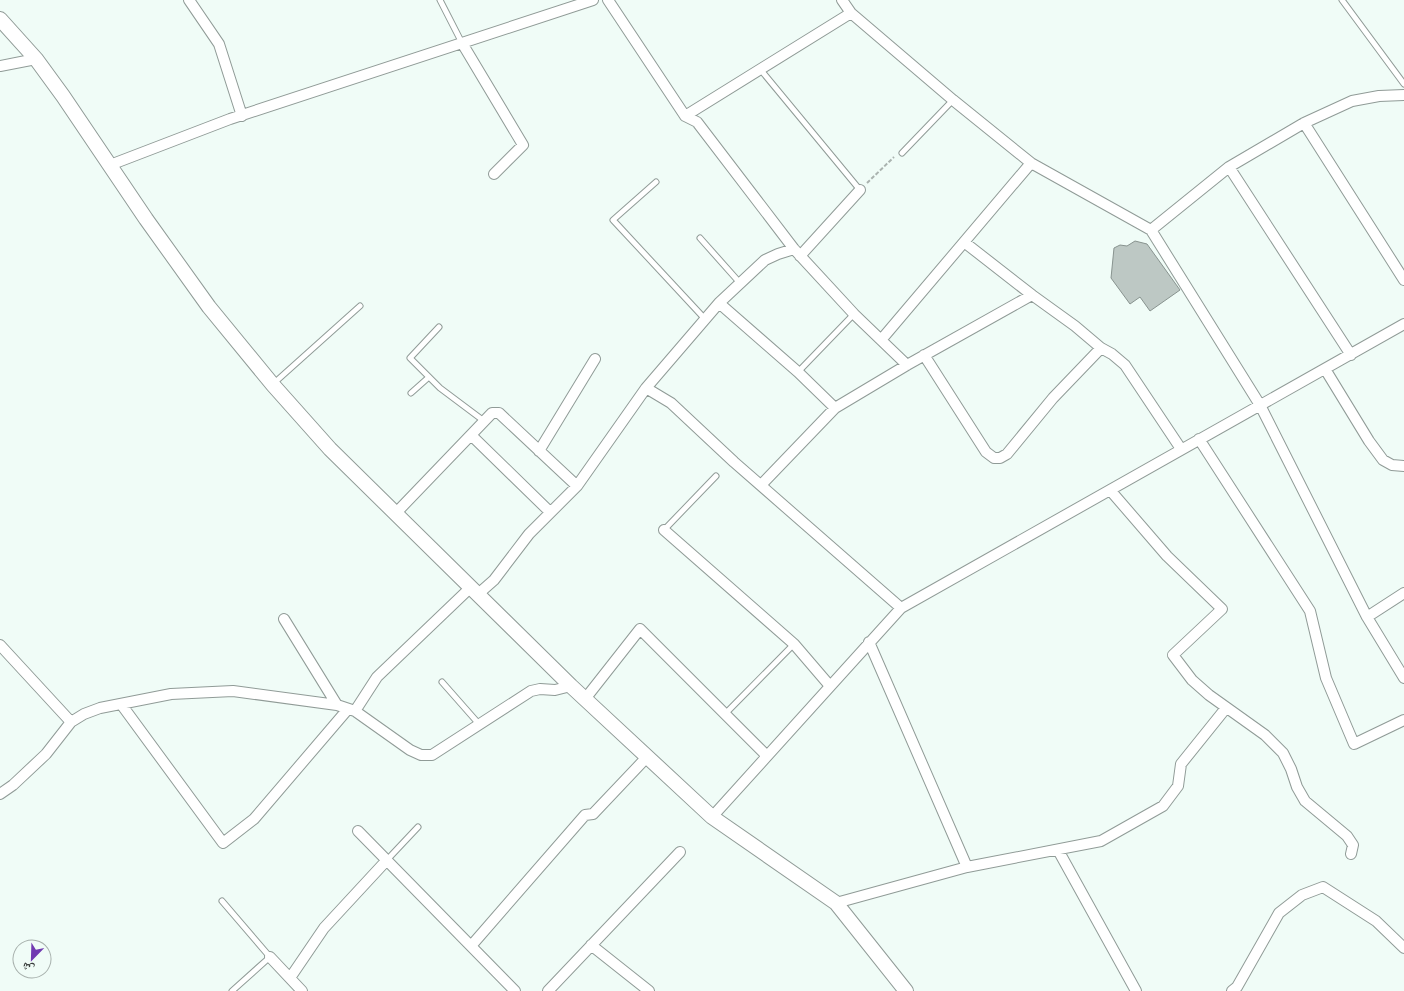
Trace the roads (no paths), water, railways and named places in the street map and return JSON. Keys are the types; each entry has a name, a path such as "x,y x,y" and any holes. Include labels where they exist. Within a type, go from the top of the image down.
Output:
{"main road":[{"path":"0,19 36,59 146,219 209,307 273,385 330,449 571,686 712,817 836,903 906,991"}],"street":[{"path":"189,0 219,44 242,116"},
{"path":"110,165 242,116 593,0"},
{"path":"608,0 685,116 697,122 797,252 854,314 907,365"},
{"path":"842,0 851,13 953,100 1031,163 1151,230 1260,405 1367,617 1404,678"},
{"path":"685,116 851,13"},
{"path":"462,43 523,145 494,174"},
{"path":"0,66 36,59"},
{"path":"1151,230 1229,167 1304,123 1352,101 1379,96 1404,95"},
{"path":"1304,123 1404,280"},
{"path":"881,340 1031,163"},
{"path":"1229,167 1351,355"},
{"path":"121,704 223,843 254,819 351,710 377,677 474,591 494,580 529,534 577,486 646,388 719,303 765,260 778,254 797,252 860,190"},
{"path":"964,242 1125,365 1181,449"},
{"path":"761,485 835,408 924,355 1032,295"},
{"path":"719,303 798,372 835,408"},
{"path":"712,817 901,608 1404,324"},
{"path":"924,355 986,452 994,458 1000,458 1007,454 1053,398 1101,348"},
{"path":"539,451 595,359"},
{"path":"1325,369 1369,441 1383,460 1392,465 1404,466"},
{"path":"646,388 672,402 761,485 901,608"},
{"path":"395,514 492,413 499,413 577,486"},
{"path":"471,435 550,512"},
{"path":"1199,439 1310,612 1326,678 1354,744 1404,720"},
{"path":"1110,490 1167,556 1222,608 1173,655 1192,680 1226,708 1265,735 1283,753 1291,769 1297,787 1305,801 1347,836 1353,844 1351,854"},
{"path":"664,530 794,644 830,686"},
{"path":"1367,617 1404,594"},
{"path":"284,619 337,706"},
{"path":"585,699 640,629 767,756"},
{"path":"869,642 967,867"},
{"path":"0,645 71,722"},
{"path":"0,794 13,785 46,754 71,722 84,714 100,708 172,694 233,691 337,706 351,710 410,750 421,755 432,755 531,691 540,689 555,690 571,686"},
{"path":"836,903 967,867 1101,841 1163,806 1178,786 1181,764 1226,708"},
{"path":"471,946 584,815 593,814 647,757"},
{"path":"358,831 515,991"},
{"path":"1058,850 1136,991"},
{"path":"548,991 680,852"},
{"path":"290,978 324,928 386,861"},
{"path":"1232,991 1237,987 1279,913 1302,895 1323,887 1376,921 1404,948"},
{"path":"592,945 649,991"},
{"path":"270,957 302,991"}],"lane":[{"path":"440,0 462,43"},
{"path":"1342,0 1404,84"},
{"path":"760,69 860,190"},
{"path":"902,153 953,100"},
{"path":"656,182 613,220 705,319"},
{"path":"700,238 740,283"},
{"path":"273,385 360,306"},
{"path":"798,372 854,314"},
{"path":"439,327 410,358 440,388 484,421"},
{"path":"411,394 429,376"},
{"path":"664,530 716,476"},
{"path":"725,714 794,644"},
{"path":"442,682 479,724"},
{"path":"386,861 418,827"},
{"path":"222,901 270,957 232,991"}]}
